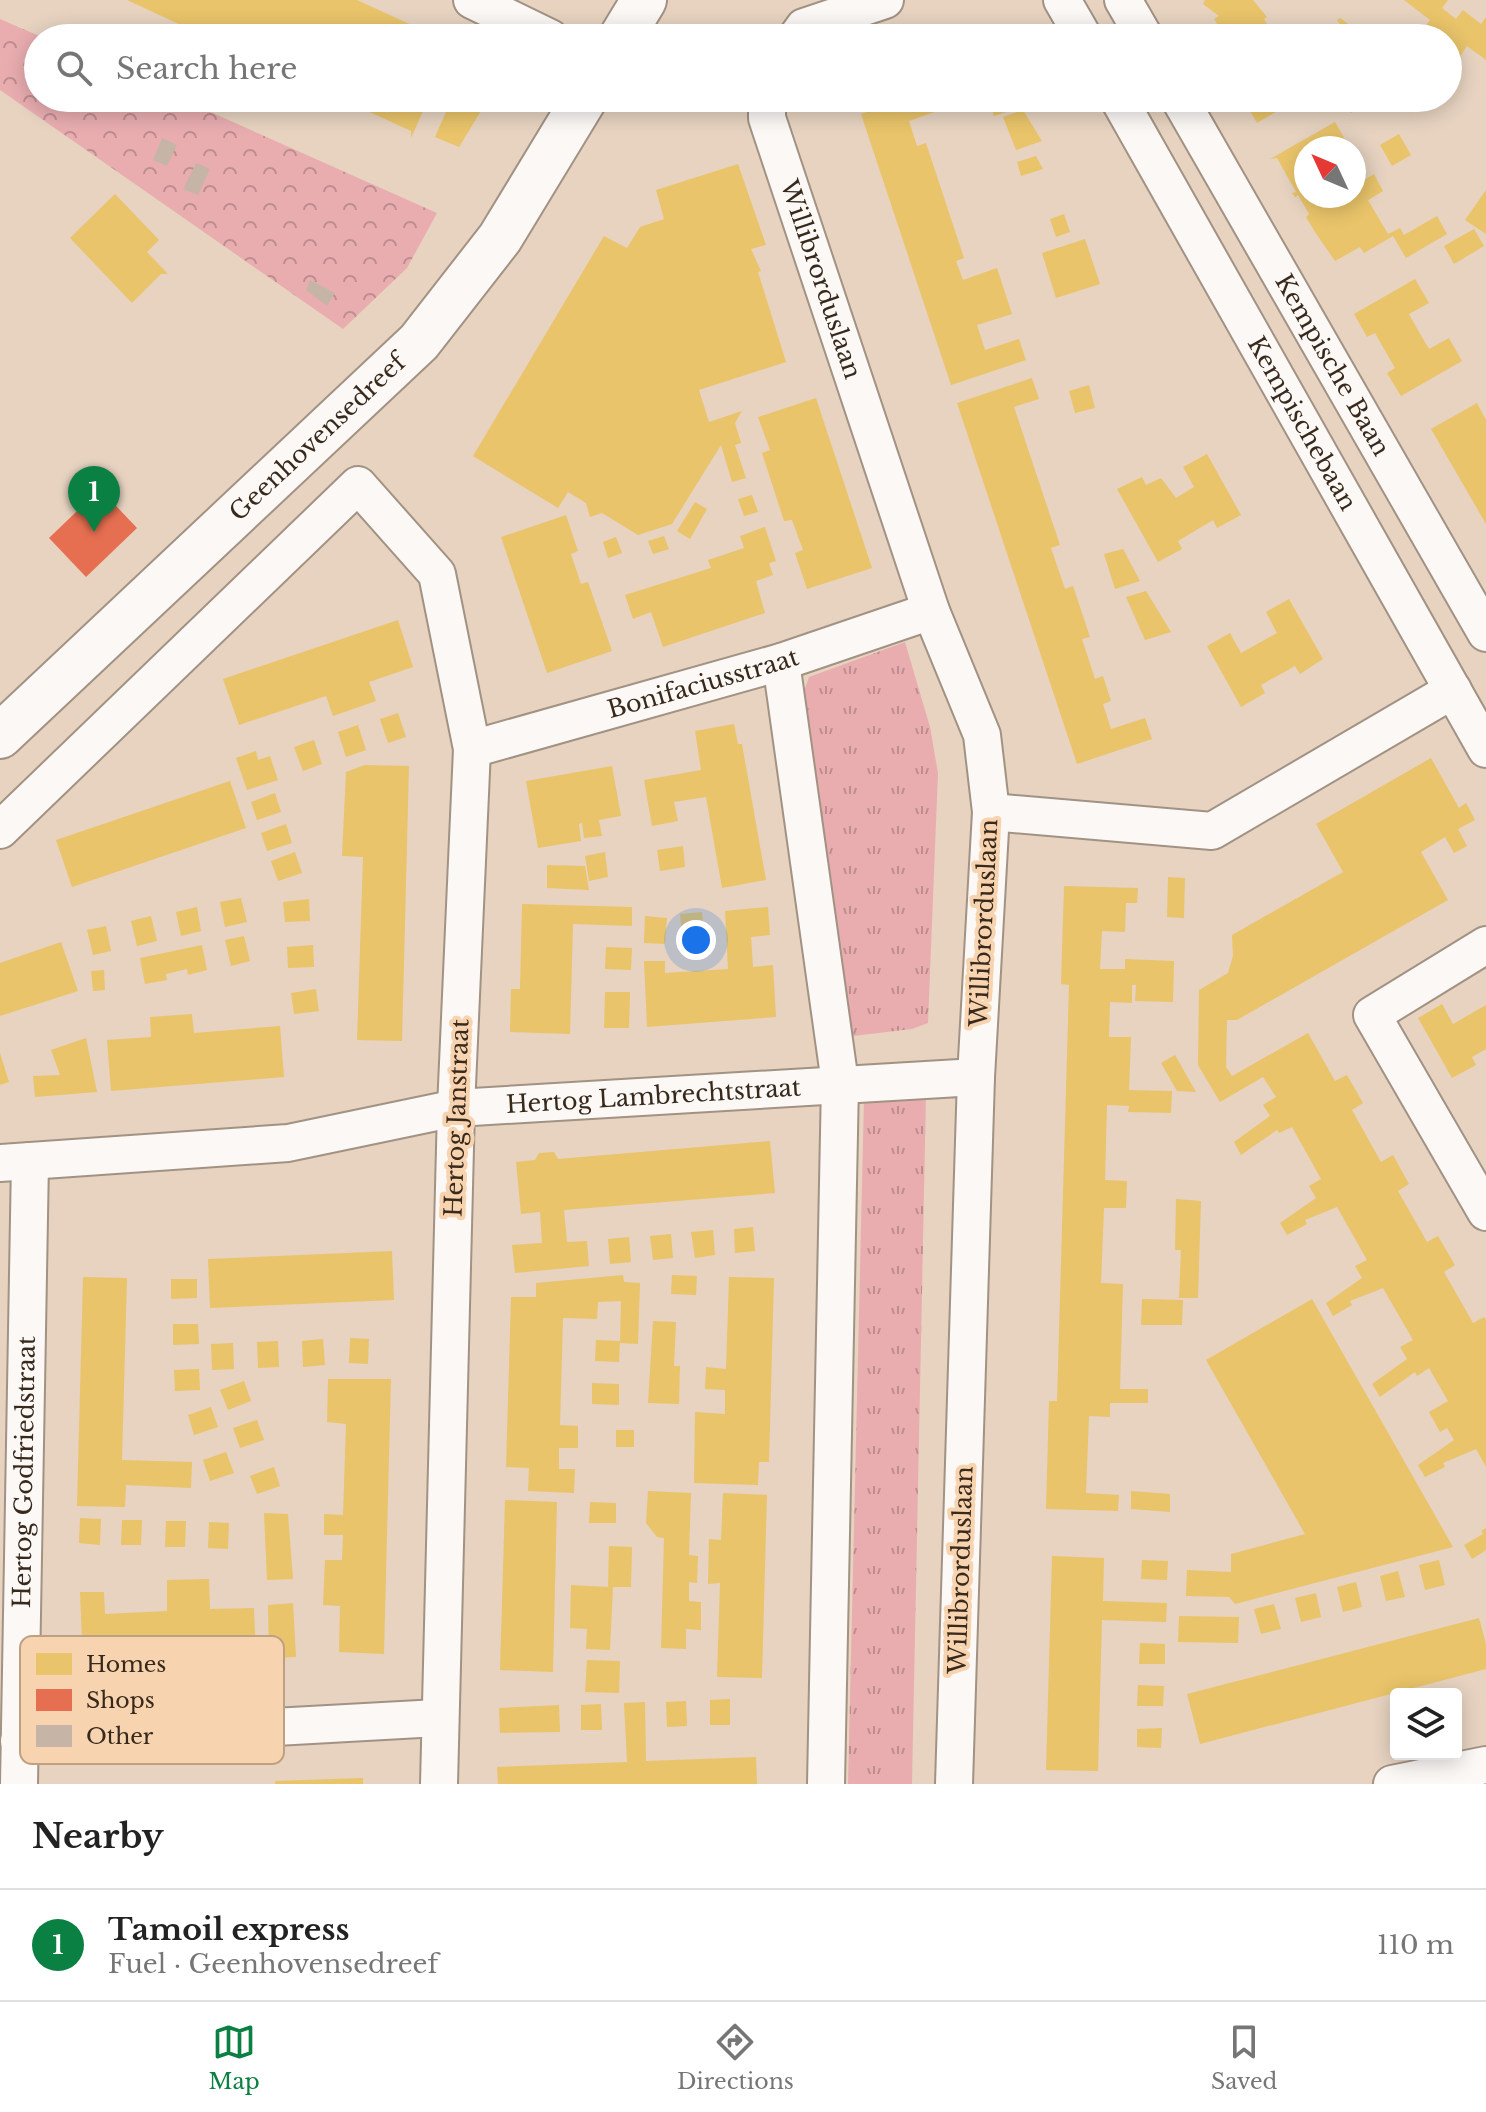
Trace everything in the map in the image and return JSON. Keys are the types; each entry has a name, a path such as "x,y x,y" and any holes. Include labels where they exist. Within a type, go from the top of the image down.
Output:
{"street":[{"path":"472,0 521,24"},
{"path":"629,24 644,0"},
{"path":"813,24 885,0"},
{"path":"1062,0 1076,24"},
{"path":"1123,0 1137,24"},
{"name":"Geenhovensedreef","path":"0,736 419,342 500,238 576,112"},
{"name":"Willibrorduslaan","path":"767,112 931,611 982,735 991,812 976,1077 954,1784"},
{"name":"Kempischebaan","path":"1126,112 1486,749"},
{"name":"Kempische Baan","path":"1187,112 1486,633"},
{"name":"Hertog Janstraat","path":"0,830 358,485 437,574 472,749 456,1108 438,1718 439,1784"},
{"name":"Bonifaciusstraat","path":"472,749 781,662 931,611"},
{"path":"781,662 840,1083 826,1784"},
{"path":"991,812 1212,831 1453,690"},
{"path":"1486,945 1372,1015 1486,1212"},
{"name":"Hertog Lambrechtstraat","path":"15,1162 288,1143 456,1108 976,1077"},
{"name":"Hertog Godfriedstraat","path":"15,1162 19,1784"},
{"path":"284,1726 438,1718"},
{"path":"1392,1784 1486,1765"}],"green space":[{"path":"0,19 24,29 24,107 0,90"},
{"path":"32,112 210,112 437,213 407,268 343,329"},
{"path":"905,642 930,727 938,773 928,1023 912,1029 853,1036 799,705 809,677"},
{"path":"926,1094 912,1784 848,1784 864,1099"}],"building: Homes":[{"path":"127,0 357,0 409,24 179,24"},
{"path":"1205,0 1253,0 1267,17 1264,19 1267,24 1217,24 1214,19 1219,16 1203,4"},
{"path":"1404,0 1448,0 1442,8 1456,19 1463,10 1481,24 1486,17 1486,60 1467,46 1462,53 1462,24 1427,24 1430,20"},
{"path":"370,112 423,112 411,138 411,131"},
{"path":"446,112 480,112 459,147 435,137"},
{"path":"934,112 909,121 917,146 926,143 964,258 956,261 963,280 997,268 1012,314 977,325 985,350 1019,339 1026,360 951,385 861,114"},
{"path":"1024,112 1042,141 1016,150 1003,117"},
{"path":"1251,112 1275,112 1257,123"},
{"path":"1335,122 1343,136 1310,136"},
{"path":"1399,134 1411,155 1392,166 1380,145"},
{"path":"1294,145 1294,188 1277,158 1270,159"},
{"path":"1036,156 1043,169 1021,176 1017,162"},
{"path":"738,164 766,245 751,249 761,271 758,272 786,362 699,390 709,422 742,411 735,423 741,443 735,445 746,478 732,482 721,445 672,524 638,535 602,513 590,517 586,503 568,492 558,508 473,456 604,236 627,248 640,227 664,219 656,190"},
{"path":"1374,174 1383,191 1368,200 1388,234 1400,228 1404,235 1437,216 1447,234 1406,258 1393,236 1364,253 1360,247 1335,261 1306,217 1309,214 1306,208 1366,208 1366,179"},
{"path":"1486,190 1486,234 1465,220"},
{"path":"115,194 159,240 147,252 168,274 161,274 132,303 70,238"},
{"path":"1064,214 1070,232 1056,237 1050,219"},
{"path":"1474,229 1484,246 1454,264 1444,246"},
{"path":"1085,239 1100,284 1056,298 1042,253"},
{"path":"1415,279 1429,303 1409,314 1419,332 1429,349 1449,338 1462,361 1401,396 1387,373 1395,368 1375,333 1367,337 1354,314"},
{"path":"1032,378 1039,399 1014,407 1060,545 1051,548 1065,589 1073,586 1090,637 1082,639 1095,679 1103,676 1111,701 1103,704 1111,729 1145,718 1152,739 1077,764 957,403"},
{"path":"1089,385 1095,408 1075,413 1069,391"},
{"path":"816,398 872,568 807,589 795,553 803,550 792,520 784,521 762,453 770,450 758,417"},
{"path":"1477,403 1486,420 1486,524 1431,429"},
{"path":"1207,454 1241,515 1217,528 1213,520 1178,541 1182,549 1158,562 1117,489 1142,477 1146,485 1161,478 1176,498 1194,487 1183,467"},
{"path":"752,495 758,512 744,516 738,499"},
{"path":"695,502 707,509 690,539 677,531"},
{"path":"566,515 578,551 571,554 581,584 588,582 612,651 547,673 501,537"},
{"path":"765,527 776,561 769,563 773,575 756,581 765,613 663,647 651,612 633,619 625,595 711,568 708,560 744,548 740,536"},
{"path":"664,536 669,549 653,554 648,541"},
{"path":"616,537 622,553 608,558 603,542"},
{"path":"1123,549 1140,581 1115,589 1104,554"},
{"path":"1146,591 1171,632 1145,640 1126,597"},
{"path":"1289,599 1323,659 1300,674 1295,666 1261,685 1265,693 1241,707 1207,646 1230,633 1241,653 1277,633 1266,612"},
{"path":"398,620 413,667 369,682 376,701 333,716 326,696 239,725 223,679"},
{"path":"398,713 406,737 388,743 380,719"},
{"path":"734,724 738,744 742,744 766,880 722,888 706,797 674,802 678,821 652,826 644,780 701,770 695,731"},
{"path":"358,725 366,750 346,757 338,732"},
{"path":"314,740 322,764 303,771 294,747"},
{"path":"256,751 258,760 270,756 278,780 247,790 236,758"},
{"path":"1431,758 1459,808 1466,803 1475,820 1458,829 1467,846 1454,853 1445,837 1421,852 1448,900 1237,1020 1227,1020 1226,1067 1232,1076 1308,1033 1335,1081 1347,1075 1363,1103 1352,1110 1381,1162 1393,1155 1409,1184 1398,1191 1427,1242 1438,1236 1455,1265 1444,1272 1473,1323 1484,1317 1486,1320 1486,1467 1476,1449 1443,1463 1445,1467 1425,1477 1418,1465 1454,1440 1447,1428 1440,1432 1429,1412 1448,1401 1429,1368 1417,1376 1415,1372 1380,1397 1372,1384 1407,1359 1400,1347 1413,1340 1383,1288 1350,1301 1352,1305 1333,1316 1326,1303 1362,1278 1355,1266 1367,1260 1337,1207 1305,1220 1307,1224 1287,1235 1280,1223 1316,1198 1309,1186 1321,1179 1292,1127 1279,1133 1277,1130 1241,1155 1234,1142 1270,1116 1263,1105 1276,1097 1263,1077 1220,1102 1198,1065 1199,990 1228,973 1233,956 1232,935 1343,872 1316,824"},
{"path":"365,765 409,766 402,1041 357,1040 363,857 342,856 346,772"},
{"path":"612,766 621,816 599,820 602,836 584,838 582,823 579,824 581,841 538,848 526,781"},
{"path":"230,781 246,828 72,887 56,840"},
{"path":"275,793 281,812 257,820 251,802"},
{"path":"286,824 292,843 267,851 261,833"},
{"path":"683,846 685,867 660,871 657,850"},
{"path":"295,852 302,873 278,881 271,861"},
{"path":"605,852 608,877 589,881 585,856"},
{"path":"547,865 585,866 589,890 547,888"},
{"path":"1168,877 1185,878 1184,918 1167,917"},
{"path":"1064,886 1138,888 1137,903 1126,903 1125,932 1102,931 1100,969 1125,969 1125,959 1174,961 1173,1002 1135,1001 1136,985 1132,985 1132,1003 1110,1002 1109,1037 1131,1037 1129,1090 1172,1091 1171,1113 1128,1112 1129,1106 1107,1105 1105,1180 1127,1181 1126,1208 1104,1208 1101,1283 1123,1284 1120,1389 1148,1389 1148,1403 1110,1403 1110,1417 1089,1416 1086,1493 1119,1495 1118,1511 1046,1509 1049,1401 1057,1401 1069,985 1061,984"},
{"path":"241,898 247,922 225,927 220,902"},
{"path":"309,899 310,921 285,922 283,902"},
{"path":"522,904 632,907 632,926 573,924 570,1034 510,1032 511,989 520,989"},
{"path":"197,907 201,931 181,936 176,912"},
{"path":"768,907 770,935 751,937 753,967 773,965 776,1017 647,1027 644,961 665,961 665,973 728,969 725,911"},
{"path":"702,912 704,937 682,939 680,914"},
{"path":"151,916 157,941 137,946 131,921"},
{"path":"645,916 667,918 665,944 644,943"},
{"path":"106,926 111,951 93,955 87,930"},
{"path":"244,936 250,961 231,966 225,940"},
{"path":"61,942 78,991 0,1016 0,963"},
{"path":"202,945 207,970 188,975 187,969 166,974 167,980 145,984 140,958"},
{"path":"313,945 314,967 288,968 287,947"},
{"path":"606,947 632,948 631,970 605,969"},
{"path":"104,970 105,990 93,991 91,971"},
{"path":"316,989 319,1011 294,1014 291,993"},
{"path":"605,992 630,992 629,1028 604,1028"},
{"path":"1442,1004 1453,1024 1486,1005 1486,1049 1472,1057 1476,1065 1452,1078 1418,1018"},
{"path":"192,1014 194,1033 280,1026 284,1077 111,1091 107,1040 151,1037 150,1017"},
{"path":"86,1038 97,1092 35,1097 33,1076 60,1075 51,1050"},
{"path":"0,1053 9,1082 0,1085"},
{"path":"1175,1055 1196,1092 1177,1091 1161,1063"},
{"path":"770,1141 775,1193 564,1210 567,1242 587,1241 589,1266 515,1273 512,1245 542,1243 540,1212 521,1214 516,1162 535,1160 539,1153 554,1152 558,1159"},
{"path":"1176,1199 1201,1201 1198,1298 1179,1298 1181,1250 1175,1250"},
{"path":"753,1227 755,1251 735,1253 734,1229"},
{"path":"713,1230 715,1255 695,1258 691,1232"},
{"path":"671,1234 673,1258 653,1260 650,1236"},
{"path":"629,1237 631,1262 610,1264 608,1239"},
{"path":"392,1251 394,1300 210,1308 208,1259"},
{"path":"623,1275 624,1282 640,1283 638,1344 620,1343 621,1301 598,1302 597,1319 563,1318 560,1425 578,1426 578,1448 559,1448 559,1469 575,1469 574,1493 528,1491 529,1468 506,1467 511,1297 536,1297 536,1283"},
{"path":"672,1275 697,1276 696,1295 671,1294"},
{"path":"83,1277 127,1278 122,1460 192,1462 191,1488 126,1485 125,1507 77,1506"},
{"path":"729,1277 774,1278 769,1462 759,1462 758,1485 694,1483 695,1412 725,1414 725,1390 705,1389 706,1367 726,1369"},
{"path":"171,1279 197,1279 197,1298 171,1299"},
{"path":"1142,1299 1183,1300 1182,1325 1141,1325"},
{"path":"1312,1299 1453,1547 1235,1604 1229,1597 1186,1596 1187,1570 1231,1572 1231,1554 1305,1534 1206,1360"},
{"path":"653,1321 676,1322 674,1366 680,1366 679,1404 648,1403"},
{"path":"173,1324 198,1324 199,1344 173,1345"},
{"path":"350,1338 369,1339 368,1364 349,1363"},
{"path":"323,1339 325,1365 303,1367 302,1341"},
{"path":"596,1340 620,1341 619,1362 595,1361"},
{"path":"278,1341 279,1367 258,1368 257,1342"},
{"path":"233,1343 234,1369 212,1370 211,1344"},
{"path":"199,1369 200,1390 175,1391 174,1370"},
{"path":"328,1379 391,1379 384,1654 339,1652 340,1606 323,1605 325,1560 342,1560 343,1535 324,1535 324,1514 343,1515 346,1424 327,1422"},
{"path":"244,1381 251,1401 228,1410 220,1390"},
{"path":"592,1383 619,1384 619,1405 592,1404"},
{"path":"211,1407 218,1427 194,1435 188,1415"},
{"path":"257,1420 264,1440 240,1448 233,1428"},
{"path":"616,1430 634,1430 634,1447 616,1447"},
{"path":"226,1452 234,1473 210,1481 203,1460"},
{"path":"274,1467 280,1486 257,1494 250,1476"},
{"path":"648,1491 691,1493 689,1555 698,1556 697,1583 689,1582 689,1601 701,1602 701,1630 686,1629 686,1649 661,1648 664,1538 657,1537 646,1523"},
{"path":"1131,1491 1170,1494 1170,1512 1131,1509"},
{"path":"723,1493 767,1495 762,1678 717,1677 720,1583 708,1584 709,1539 721,1540"},
{"path":"505,1500 557,1502 553,1672 500,1670"},
{"path":"590,1502 616,1503 616,1523 589,1523"},
{"path":"264,1513 288,1514 293,1579 267,1580"},
{"path":"80,1518 101,1519 100,1545 79,1543"},
{"path":"122,1520 142,1520 141,1545 121,1545"},
{"path":"166,1521 186,1521 185,1547 165,1547"},
{"path":"209,1522 229,1523 228,1549 208,1548"},
{"path":"1486,1528 1486,1550 1472,1559 1464,1545 1483,1534 1481,1531"},
{"path":"609,1546 632,1547 631,1587 613,1587 610,1650 586,1649 587,1629 570,1628 571,1585 608,1587"},
{"path":"1052,1556 1104,1558 1103,1601 1167,1603 1166,1622 1102,1620 1098,1771 1046,1770"},
{"path":"1142,1560 1168,1561 1167,1580 1141,1579"},
{"path":"1439,1560 1445,1585 1425,1590 1419,1565"},
{"path":"1398,1571 1405,1597 1386,1601 1380,1576"},
{"path":"209,1579 210,1609 254,1608 255,1636 82,1636 80,1592 104,1592 105,1614 167,1611 167,1580"},
{"path":"1356,1582 1362,1607 1343,1612 1337,1587"},
{"path":"1316,1593 1321,1617 1301,1622 1295,1598"},
{"path":"293,1603 296,1657 284,1657 284,1636 269,1636 268,1605"},
{"path":"1274,1604 1281,1629 1261,1634 1254,1609"},
{"path":"1179,1616 1239,1617 1238,1643 1178,1642"},
{"path":"1479,1618 1486,1644 1486,1669 1414,1688 1390,1688 1390,1694 1200,1744 1187,1694"},
{"path":"1140,1643 1165,1644 1165,1664 1139,1664"},
{"path":"587,1660 620,1661 619,1693 585,1692"},
{"path":"1138,1685 1164,1686 1163,1706 1137,1706"},
{"path":"730,1699 730,1725 710,1725 710,1700"},
{"path":"686,1701 687,1726 667,1727 666,1702"},
{"path":"645,1702 646,1761 756,1757 757,1784 498,1784 497,1767 627,1762 624,1703"},
{"path":"601,1704 602,1730 581,1730 581,1705"},
{"path":"559,1705 560,1732 500,1733 499,1708"},
{"path":"1162,1728 1161,1748 1137,1747 1137,1729"},
{"path":"363,1778 363,1784 275,1784 275,1781"}],"building: Shops":[{"path":"100,489 137,528 86,577 49,538"}],"building: Other":[{"path":"162,138 177,145 167,166 153,160"},
{"path":"196,163 210,169 198,195 183,189"},
{"path":"310,280 335,293 327,306 306,290"}],"place":[{"name":"Tamoil express","path":"94,532"}]}
